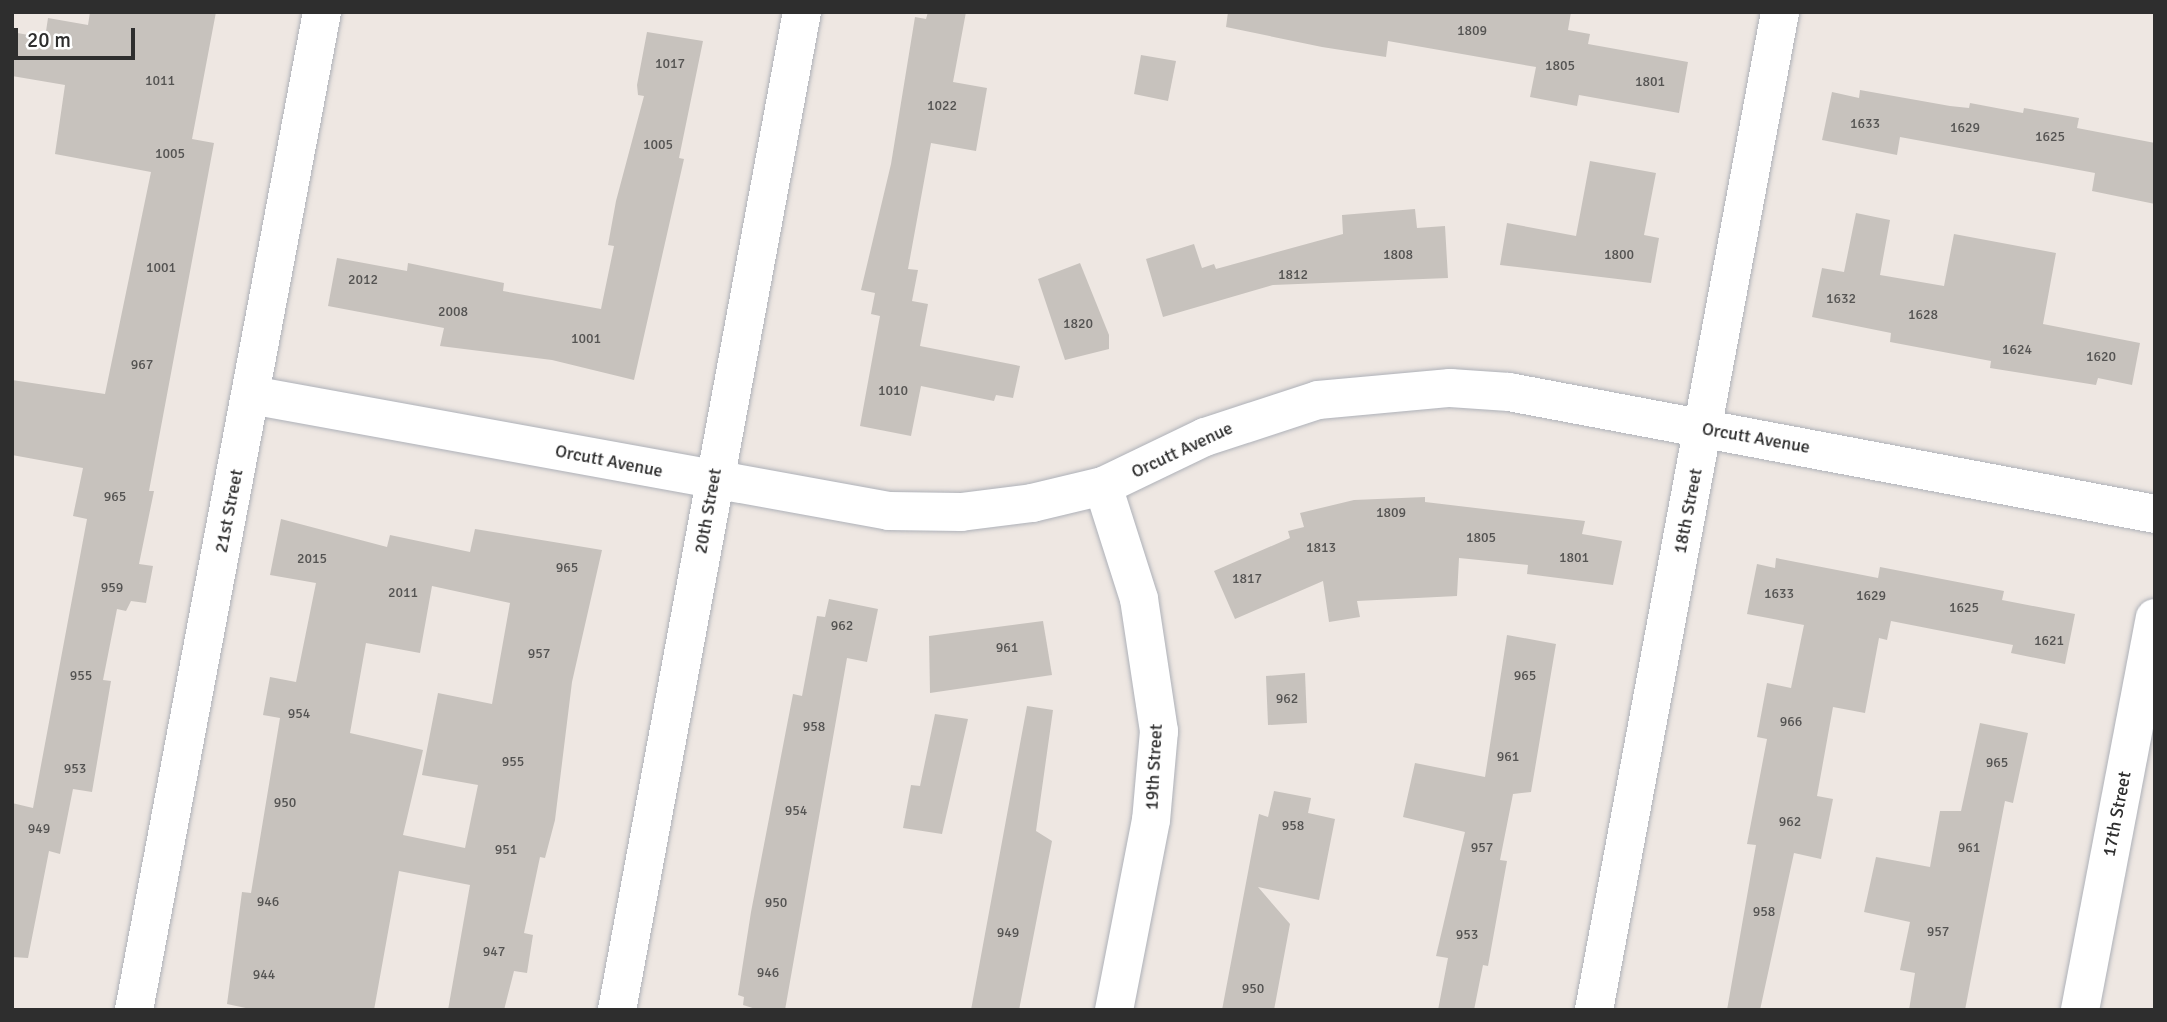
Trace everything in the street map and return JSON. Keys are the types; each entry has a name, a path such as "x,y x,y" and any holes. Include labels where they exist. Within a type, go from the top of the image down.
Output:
{"street":[{"name":"21st Street","path":"134,1010 322,12"},
{"name":"20th Street","path":"617,1010 802,12"},
{"name":"18th Street","path":"1594,1010 1780,12"},
{"name":"Orcutt Avenue","path":"251,395 889,511 961,512 1032,503 1103,486 1246,421 1376,391 1509,392 2155,514"},
{"name":"19th Street","path":"1103,486 1139,599 1158,731 1152,821 1114,1010"},
{"name":"17th Street","path":"2080,1010 2155,618"}],"building":[{"path":"90,12 216,12 192,139 214,143 149,491 154,491 139,564 153,566 146,603 131,601 126,611 117,609 103,680 111,681 92,792 73,789 60,854 49,851 28,958 12,957 12,803 33,808 87,519 73,516 83,468 12,455 12,380 105,394 151,172 55,154 65,85 12,76 12,32 45,38 48,18 88,25"},
{"path":"928,12 966,12 953,82 987,88 976,151 931,143 908,269 918,270 912,301 928,304 920,346 1020,366 1013,398 996,395 994,401 921,386 911,436 860,426 880,316 871,314 875,293 861,290 891,164 915,17 926,19"},
{"path":"1228,12 1571,12 1568,30 1590,34 1588,44 1688,62 1679,113 1579,95 1577,106 1530,97 1536,67 1388,41 1386,57 1322,47 1226,27"},
{"path":"647,32 703,41 679,158 684,159 634,380 552,360 440,346 444,328 328,306 337,258 407,271 408,263 504,283 503,291 601,309 614,246 608,245 616,201 644,96 638,95 637,85"},
{"path":"1141,55 1176,61 1168,101 1134,94"},
{"path":"1860,90 1950,106 1969,108 1970,103 2023,113 2024,108 2079,118 2077,128 2155,143 2155,204 2092,191 2095,173 1900,137 1897,155 1822,140 1832,92 1859,98"},
{"path":"1590,161 1656,173 1644,235 1659,238 1651,283 1500,265 1507,223 1576,236"},
{"path":"1415,209 1417,228 1445,226 1448,278 1273,285 1163,317 1146,259 1194,244 1202,268 1214,264 1216,269 1343,234 1342,215"},
{"path":"1856,213 1890,220 1880,275 1944,286 1954,234 2056,253 2043,324 2140,343 2132,385 2098,378 2096,385 1990,368 1991,361 1890,342 1891,333 1812,317 1822,268 1844,272"},
{"path":"1080,263 1109,335 1109,349 1065,360 1038,279"},
{"path":"1425,497 1425,502 1585,521 1582,534 1622,541 1613,585 1527,574 1528,565 1459,558 1457,596 1357,601 1360,617 1329,622 1323,581 1235,619 1214,571 1290,538 1288,531 1304,527 1300,513 1354,500"},
{"path":"281,519 387,547 390,535 470,552 475,529 602,550 572,682 555,820 545,858 540,857 524,933 533,935 527,973 514,971 504,1010 448,1010 470,885 399,871 374,1010 255,1010 227,1004 242,892 251,893 280,718 263,715 270,677 296,682 316,583 270,575","holes":["432,586 510,603 492,704 438,693 422,775 478,785 465,848 403,835 423,750 350,733 366,643 420,653"]},
{"path":"1776,558 1878,578 1880,567 2004,591 2002,600 2075,614 2065,664 2011,653 2013,645 1891,621 1887,640 1879,638 1865,713 1833,707 1817,796 1833,799 1821,859 1794,853 1760,1010 1727,1010 1756,845 1747,844 1767,739 1757,737 1767,683 1791,688 1804,625 1747,614 1757,564 1775,568"},
{"path":"829,599 878,609 867,662 847,658 785,1010 759,1010 743,1005 744,997 738,995 751,912 793,694 802,696 817,616 825,617"},
{"path":"1043,621 1052,675 930,693 929,636"},
{"path":"1507,635 1556,644 1531,792 1513,794 1500,860 1507,861 1488,966 1483,965 1474,1010 1438,1010 1448,958 1436,956 1465,832 1403,817 1415,763 1485,777"},
{"path":"1305,673 1307,723 1268,725 1266,676"},
{"path":"1027,706 1053,710 1036,831 1052,841 1019,1010 971,1010"},
{"path":"935,714 968,719 942,834 903,828 911,785 920,786"},
{"path":"1980,723 2028,733 2013,803 2005,801 1965,1010 1909,1010 1915,973 1900,970 1910,922 1864,912 1876,857 1930,867 1940,811 1961,811"},
{"path":"1274,791 1311,798 1308,813 1335,819 1319,900 1258,887 1290,924 1274,1010 1222,1010 1259,814 1268,817"}]}
